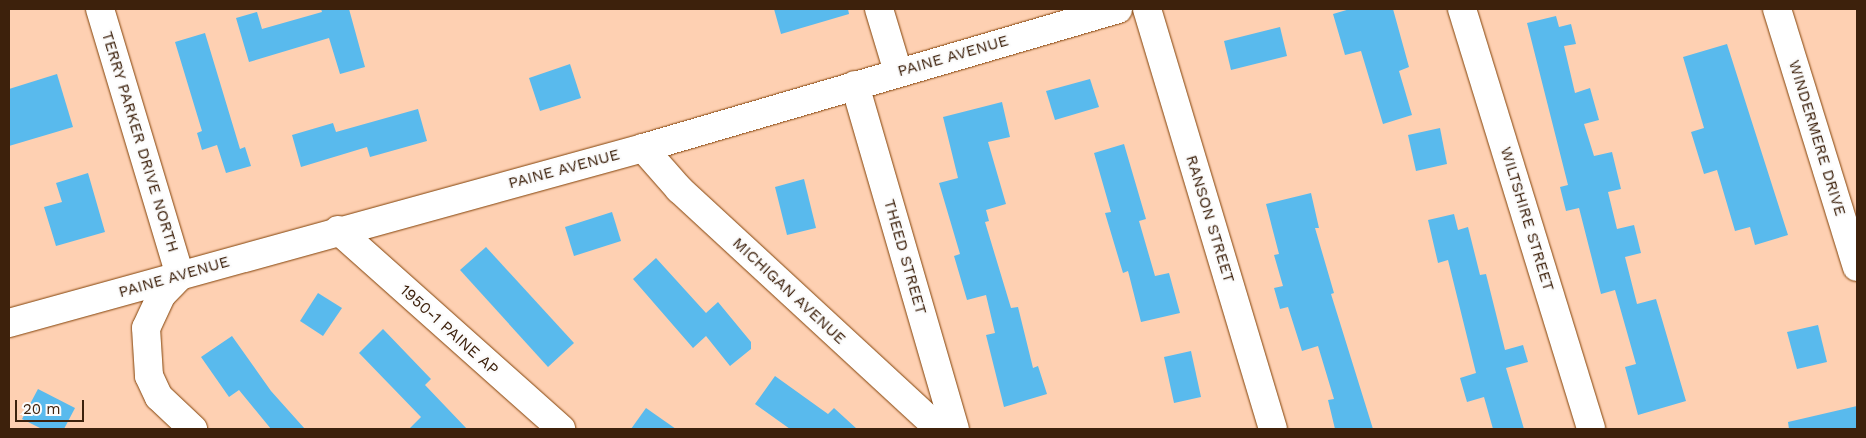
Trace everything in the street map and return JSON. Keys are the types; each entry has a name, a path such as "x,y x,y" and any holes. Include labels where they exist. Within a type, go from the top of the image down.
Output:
{"street":[{"name":"TERRY PARKER DRIVE NORTH","path":"100,9 180,276"},
{"path":"879,9 898,72"},
{"name":"PAINE AVENUE","path":"9,323 338,230 643,148 1118,9"},
{"name":"RANSON STREET","path":"1147,9 1274,429"},
{"name":"WILTSHIRE STREET","path":"1462,9 1591,429"},
{"name":"WINDERMERE DRIVE","path":"1777,9 1857,268"},
{"name":"THEED STREET","path":"855,86 955,429"},
{"name":"MICHIGAN AVENUE","path":"643,148 679,189 939,429"},
{"name":"1950-1 PAINE AP","path":"338,230 561,429"},
{"path":"180,276 152,309 146,328 145,352 149,376 160,397 193,429"}],"building":[{"path":"321,9 349,9 365,67 340,74 329,38 249,62 236,18 257,12 262,29 322,12"},
{"path":"774,9 848,9 849,14 781,34"},
{"path":"1350,9 1393,9 1409,67 1399,71 1412,115 1383,124 1361,51 1345,55 1333,14"},
{"path":"1556,16 1559,27 1571,24 1576,44 1564,46 1575,93 1590,88 1599,120 1584,124 1594,156 1612,152 1621,189 1608,192 1617,229 1634,225 1641,253 1625,257 1637,304 1656,299 1686,401 1638,415 1625,367 1636,364 1615,290 1601,294 1579,208 1566,211 1560,187 1568,185 1527,23"},
{"path":"1280,27 1287,56 1231,70 1224,41"},
{"path":"205,33 240,149 245,147 251,166 226,173 217,145 202,150 197,133 202,131 175,42"},
{"path":"1727,44 1788,235 1755,245 1750,227 1735,231 1717,170 1704,174 1691,132 1704,128 1683,57"},
{"path":"570,64 581,98 540,111 529,78"},
{"path":"57,74 73,127 9,146 9,89"},
{"path":"1090,79 1099,107 1055,120 1046,91"},
{"path":"1002,102 1010,137 988,142 1006,204 986,210 989,221 985,222 1011,308 1018,307 1033,368 1038,366 1047,394 1004,407 986,335 995,333 986,295 967,300 954,256 960,254 939,183 958,178 943,117"},
{"path":"418,109 427,141 370,157 367,147 301,167 292,135 333,123 336,132"},
{"path":"1440,128 1447,164 1416,171 1408,135"},
{"path":"1124,144 1146,219 1139,221 1155,276 1169,273 1180,313 1141,322 1128,271 1123,273 1105,213 1111,212 1094,153"},
{"path":"88,173 105,232 56,246 44,207 62,202 56,183"},
{"path":"804,179 816,228 787,235 775,187"},
{"path":"1311,193 1319,228 1315,228 1334,293 1331,294 1373,429 1335,429 1328,400 1334,399 1318,346 1302,351 1288,307 1280,309 1274,288 1283,286 1274,255 1279,254 1266,204"},
{"path":"612,212 621,241 574,256 565,227"},
{"path":"1454,214 1458,230 1468,227 1480,275 1486,274 1505,350 1523,345 1528,362 1506,368 1524,429 1493,429 1484,397 1467,402 1460,378 1476,373 1448,260 1438,263 1428,220"},
{"path":"486,247 574,343 548,367 460,270"},
{"path":"656,258 706,313 718,302 751,342 751,349 730,366 706,336 693,348 633,279"},
{"path":"318,293 342,308 323,336 300,321"},
{"path":"1818,325 1827,362 1797,369 1787,332"},
{"path":"383,329 431,379 425,385 467,429 409,429 421,417 359,353"},
{"path":"232,336 271,391 305,429 271,429 239,390 229,397 201,357"},
{"path":"1191,351 1201,397 1174,403 1164,357"},
{"path":"775,376 828,414 834,408 857,429 790,429 755,404"},
{"path":"38,389 75,408 64,429 42,429 22,419"},
{"path":"1857,406 1857,429 1789,429 1788,422"},
{"path":"646,408 676,429 631,429"}]}
